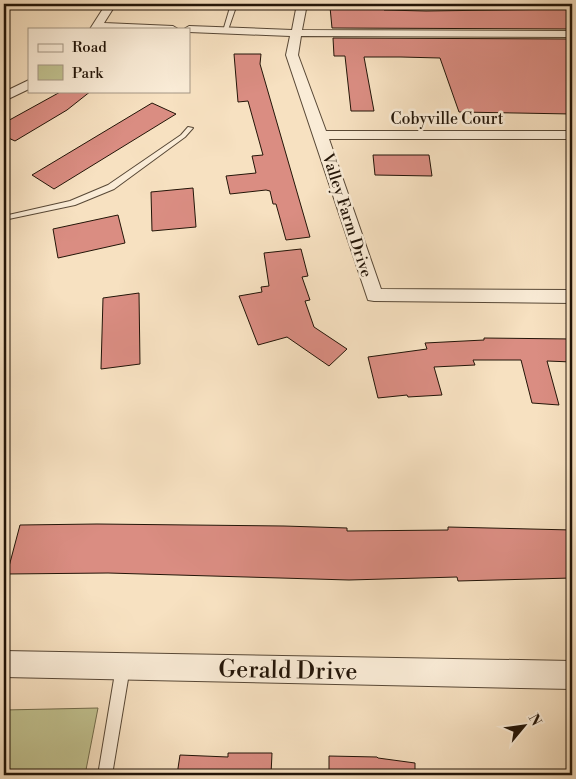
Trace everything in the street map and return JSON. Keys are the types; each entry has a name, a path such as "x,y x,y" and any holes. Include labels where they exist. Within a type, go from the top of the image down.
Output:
{"street":[{"path":"96,28 111,4"},
{"name":"Valley Farm Drive","path":"302,4 292,55 322,135 374,295 572,297"},
{"path":"190,29 296,33 572,34"},
{"path":"4,97 28,85"},
{"name":"Cobyville Court","path":"322,135 572,135"},
{"name":"Gerald Drive","path":"4,664 572,675"}],"lane":[{"path":"225,30 234,4"},
{"path":"4,218 72,203 111,187 183,136 190,128"},
{"path":"105,775 123,666"}],"green space":[{"path":"98,708 85,775 4,775 4,710"}],"building":[{"path":"383,6 384,10 426,11 572,9 572,29 332,28 330,7"},
{"path":"333,38 572,39 572,114 459,112 440,58 401,57 364,57 374,111 351,111 345,56 334,56"},
{"path":"234,54 261,54 260,64 310,237 286,240 276,204 273,204 270,191 230,194 226,176 256,173 252,156 263,155 248,101 238,102"},
{"path":"60,92 90,92 67,110 15,141 4,136 4,123"},
{"path":"152,103 176,114 54,189 32,175"},
{"path":"373,155 429,155 432,176 375,175"},
{"path":"193,188 196,227 152,231 151,192"},
{"path":"118,215 125,243 58,258 53,229"},
{"path":"301,249 308,276 302,277 310,300 305,301 314,327 347,349 329,366 287,337 258,345 239,296 262,292 261,287 269,286 264,253"},
{"path":"139,293 140,364 101,369 103,298"},
{"path":"484,338 572,339 572,362 547,361 559,405 532,403 521,360 473,360 475,365 434,367 442,395 408,397 407,395 378,398 368,357 427,349 425,343 484,340"},
{"path":"20,525 284,526 347,528 347,531 448,530 448,527 572,530 572,578 458,581 457,577 349,580 108,573 7,574"},
{"path":"228,753 272,753 271,775 177,775 180,755 228,757"},
{"path":"329,756 377,757 415,763 415,775 329,775"}]}
